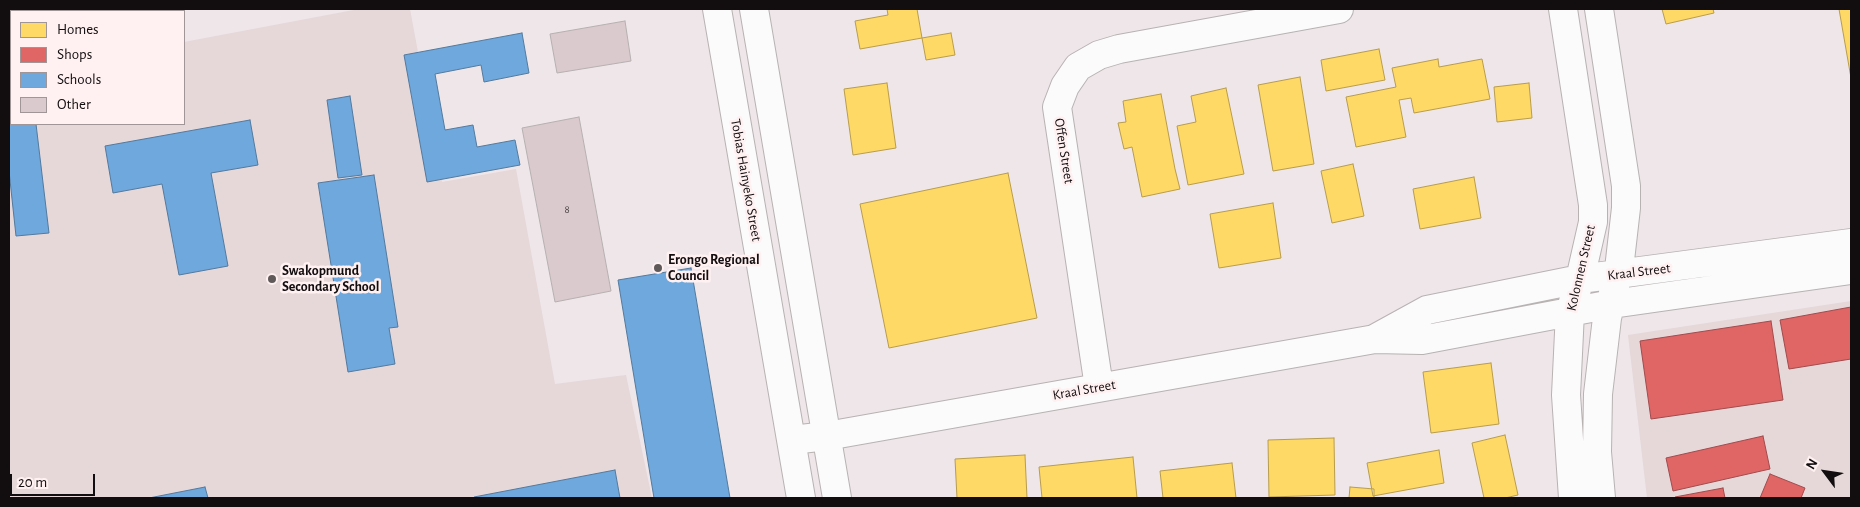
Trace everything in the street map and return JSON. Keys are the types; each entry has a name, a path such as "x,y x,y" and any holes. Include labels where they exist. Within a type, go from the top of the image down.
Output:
{"street":[{"name":"Tobias Hainyeko Street","path":"717,9 801,498"},
{"path":"754,9 837,498"},
{"name":"Offen Street","path":"1098,387 1057,107 1065,86 1078,67 1098,55 1339,9"},
{"name":"Kolonnen Street","path":"1563,9 1593,205 1593,222 1580,279 1570,312 1566,395 1573,498"},
{"path":"1599,9 1626,186 1626,208 1618,274 1607,318 1598,394 1597,452 1601,498"},
{"name":"Kraal Street","path":"1375,339 1427,310 1580,279 1851,243"},
{"name":"Kraal Street","path":"792,440 827,436 1375,339 1422,340 1612,304 1851,270"}],"shaded area":[{"name":"Swakopmund Secondary School","path":"359,9 410,9 442,182 516,169 555,384 626,375 652,498 9,498 9,76 10,125 185,125 185,42"},
{"path":"1851,301 1851,498 1647,498 1628,335"}],"building: Homes":[{"path":"887,9 917,9 922,38 860,49 855,21 888,15"},
{"path":"1662,9 1713,9 1714,13 1666,24"},
{"path":"1839,9 1851,9 1851,78"},
{"path":"951,33 955,55 926,60 922,38"},
{"path":"1379,49 1385,80 1326,91 1321,60"},
{"path":"1438,59 1439,67 1482,59 1490,99 1414,113 1411,98 1399,100 1406,137 1356,147 1346,97 1396,87 1392,68"},
{"path":"1300,77 1314,164 1273,171 1258,85"},
{"path":"887,83 896,148 853,155 844,89"},
{"path":"1529,83 1532,118 1497,122 1494,87"},
{"path":"1226,88 1244,174 1188,185 1177,126 1196,122 1191,96"},
{"path":"1161,94 1180,189 1142,197 1132,147 1124,149 1118,123 1126,122 1123,101"},
{"path":"1353,164 1364,216 1332,223 1321,171"},
{"path":"1008,173 1037,318 889,348 860,204"},
{"path":"1474,177 1481,218 1420,229 1413,189"},
{"path":"1273,203 1281,258 1219,268 1210,214"},
{"path":"1491,363 1499,424 1431,433 1423,372"},
{"path":"1505,435 1518,495 1505,498 1484,498 1472,443"},
{"path":"1334,438 1335,495 1269,497 1268,440"},
{"path":"1439,450 1444,483 1373,496 1367,463"},
{"path":"1025,455 1027,498 957,498 955,459"},
{"path":"1133,457 1137,498 1042,498 1039,467"},
{"path":"1232,463 1236,498 1163,498 1160,471"},
{"path":"1350,487 1374,489 1374,498 1349,498"}],"building: Shops":[{"path":"1851,307 1851,359 1789,369 1780,320"},
{"path":"1771,321 1783,400 1651,419 1640,341"},
{"path":"1763,436 1770,469 1673,491 1666,458"},
{"path":"1770,474 1805,488 1801,498 1760,498"},
{"path":"1723,488 1725,498 1675,498 1675,497"}],"building: Schools":[{"path":"522,33 529,73 484,82 481,65 435,74 445,130 473,125 477,147 515,140 520,165 427,182 404,55"},
{"path":"10,93 10,125 36,125 49,233 16,236 9,171"},
{"path":"350,96 362,175 338,178 327,100"},
{"path":"250,120 258,165 211,173 228,266 179,275 162,184 113,193 105,146"},
{"path":"374,175 398,327 389,328 395,364 348,372 318,183"},
{"path":"691,268 730,498 654,498 618,280"},
{"path":"615,470 620,498 474,498 474,497"},
{"path":"205,487 208,498 149,498"}],"building: Other":[{"path":"625,21 631,61 557,73 550,34"},
{"path":"579,117 611,291 555,302 522,128"}],"place":[{"name":"Erongo Regional Council","path":"658,268"},
{"name":"Swakopmund Secondary School","path":"272,279"}]}
